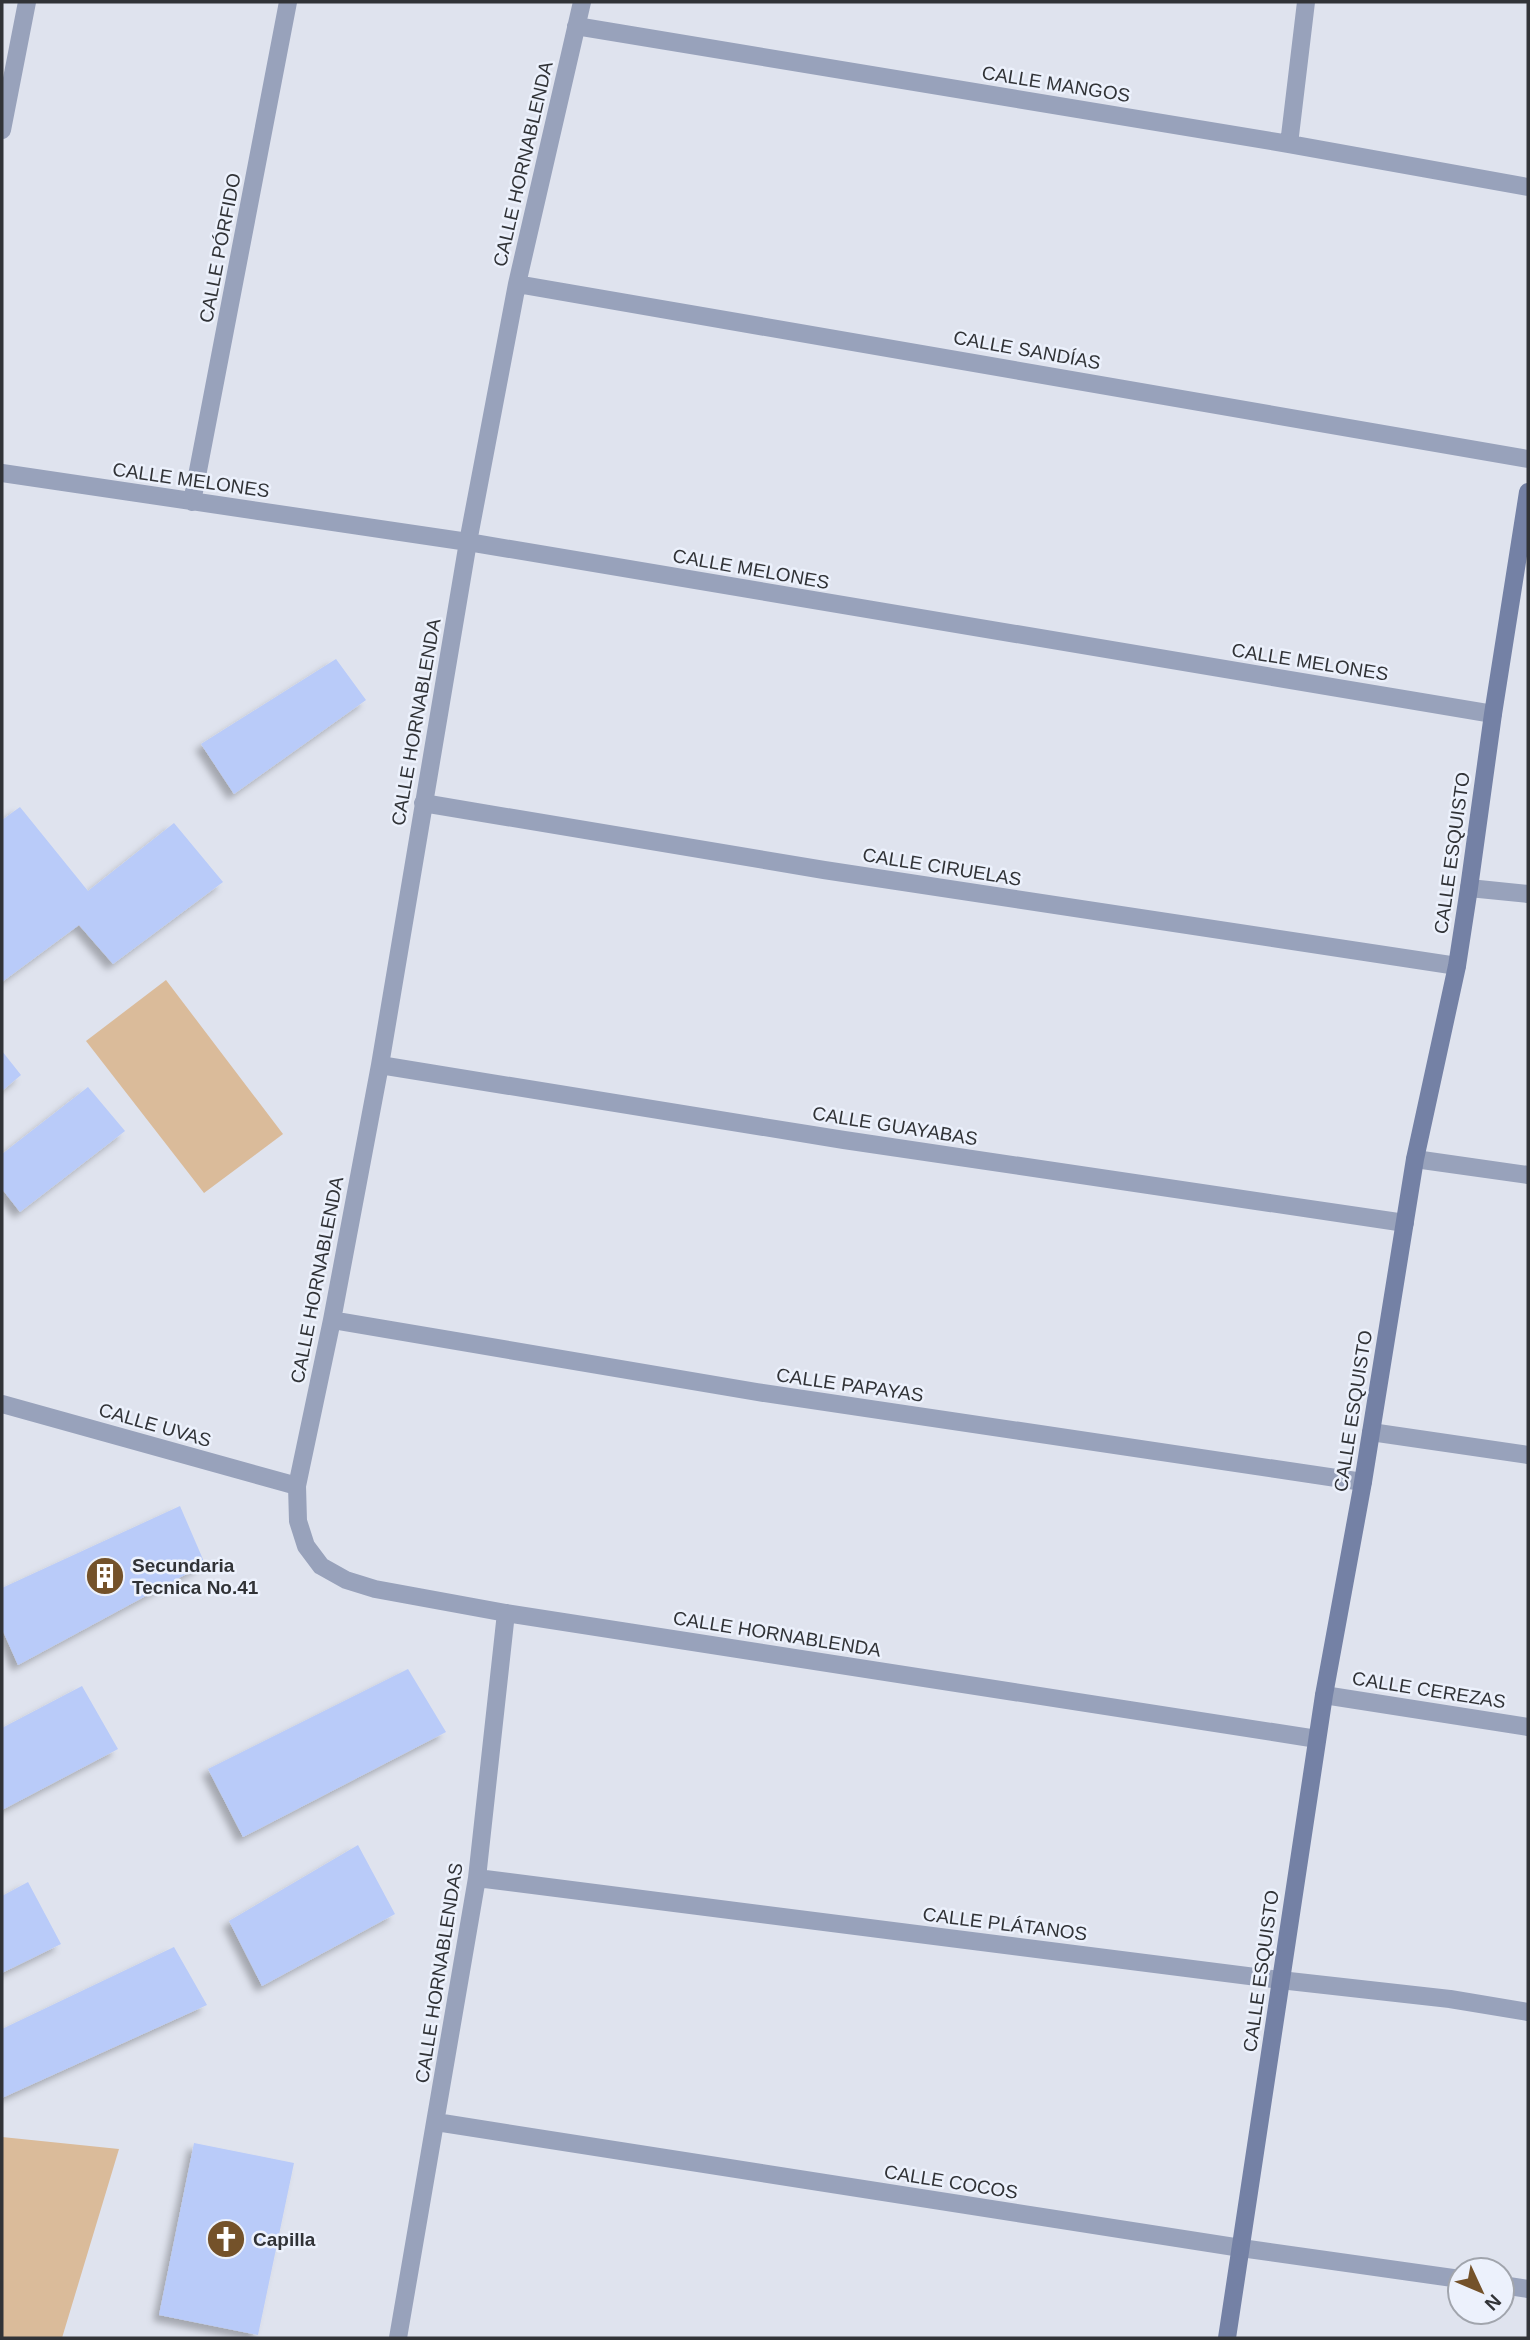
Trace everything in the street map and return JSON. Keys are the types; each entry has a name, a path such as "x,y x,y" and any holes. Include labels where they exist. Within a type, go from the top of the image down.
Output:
{"street":[{"path":"2,130 27,2"},
{"name":"CALLE PÓRFIDO","path":"192,502 288,2"},
{"name":"CALLE HORNABLENDA","path":"582,2 517,284 468,542 380,1065 332,1320 297,1486 298,1521 306,1546 321,1566 346,1580 375,1589 506,1613 1317,1740"},
{"path":"1289,144 1306,2"},
{"name":"CALLE MANGOS","path":"576,26 1289,144 1528,187"},
{"name":"CALLE SANDÍAS","path":"517,284 1528,459"},
{"name":"CALLE MELONES","path":"2,473 468,542 1493,713"},
{"name":"CALLE ESQUISTO","path":"1227,2338 1324,1695 1363,1482 1415,1159 1457,966 1528,492"},
{"name":"CALLE CIRUELAS","path":"423,803 811,868 1457,966"},
{"path":"1469,888 1528,894"},
{"name":"CALLE GUAYABAS","path":"380,1065 844,1140 1405,1223"},
{"path":"1415,1159 1528,1175"},
{"name":"CALLE PAPAYAS","path":"332,1320 758,1392 1363,1482"},
{"name":"CALLE UVAS","path":"2,1404 297,1486"},
{"path":"1371,1432 1528,1455"},
{"name":"CALLE HORNABLENDAS","path":"398,2338 477,1878 506,1613"},
{"name":"CALLE CEREZAS","path":"1324,1695 1528,1727"},
{"name":"CALLE PLÁTANOS","path":"477,1878 1280,1980 1450,1999 1528,2012"},
{"name":"CALLE COCOS","path":"436,2122 1241,2248 1446,2277"}],"shaded area":[{"path":"166,980 283,1134 204,1193 86,1041"},
{"path":"2,2137 119,2149 62,2338 2,2338"}],"building":[{"path":"336,659 366,700 234,794 201,744"},
{"path":"20,807 88,891 174,823 223,882 113,964 79,925 2,982 2,820"},
{"path":"2,1051 21,1075 2,1091"},
{"path":"88,1087 125,1131 20,1212 2,1189 2,1154"},
{"name":"Secundaria Tecnica No.41","path":"180,1506 205,1564 18,1665 2,1629 2,1588"},
{"path":"408,1669 446,1732 243,1837 208,1769"},
{"path":"82,1686 118,1749 2,1810 2,1728"},
{"path":"358,1845 395,1914 262,1986 229,1921"},
{"path":"28,1882 61,1944 2,1973 2,1896"},
{"path":"174,1947 207,2005 2,2098 2,2029"},
{"name":"Capilla","path":"194,2143 294,2163 258,2335 159,2315"}],"place":[{"name":"Secundaria Tecnica No.41","path":"105,1576"},
{"name":"Capilla","path":"226,2239"}]}
